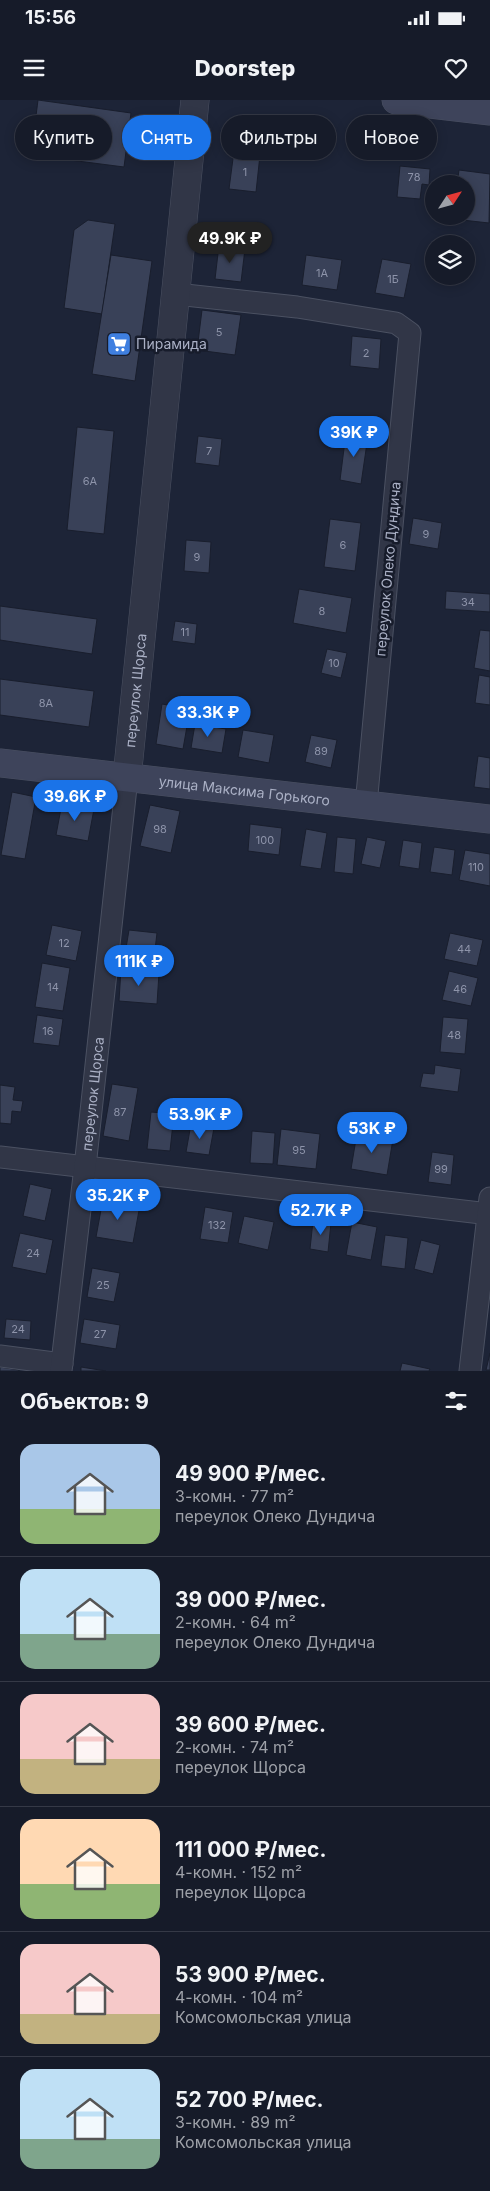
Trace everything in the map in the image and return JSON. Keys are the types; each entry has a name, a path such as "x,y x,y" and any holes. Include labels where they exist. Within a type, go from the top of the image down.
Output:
{"main road":[{"path":"396,100 490,112"},
{"name":"улица Максима Горького","path":"0,763 490,819"}],"street":[{"name":"переулок Щорса","path":"61,1368 85,1167 127,778 195,100"},
{"name":"переулок Олеко Дундича","path":"176,294 297,307 396,323 410,333 366,805"},
{"path":"0,1157 489,1209 470,1371"},
{"path":"0,1356 61,1368"}],"building":[{"path":"38,100 131,113 131,115 122,115 122,160 125,160 124,167 70,160 112,160 112,115 36,115"},
{"path":"233,160 259,160 256,192 229,189"},
{"path":"400,166 430,169 430,175 425,175 425,184 422,184 420,199 397,197"},
{"path":"459,170 490,174 489,223 475,221 475,175 458,175"},
{"path":"88,220 115,224 102,314 64,308 74,230"},
{"path":"219,245 245,249 241,282 215,279"},
{"name":"Пирамида","path":"111,255 152,261 135,381 92,374"},
{"path":"306,255 342,260 337,290 302,285"},
{"path":"382,259 411,264 404,298 375,293"},
{"path":"202,310 241,315 235,355 197,350"},
{"path":"352,336 381,339 379,369 350,366"},
{"path":"77,427 114,431 104,534 67,530"},
{"path":"346,433 368,436 361,484 340,480"},
{"path":"198,436 222,439 219,466 195,463"},
{"path":"413,518 442,523 438,549 409,544"},
{"path":"330,519 361,523 355,571 324,567"},
{"path":"186,540 211,542 209,573 184,571"},
{"path":"299,589 352,598 346,633 293,623"},
{"path":"446,591 490,594 490,612 445,609"},
{"path":"0,606 97,619 92,654 0,640"},
{"path":"175,621 197,624 195,644 172,641"},
{"path":"480,630 490,631 490,671 474,668"},
{"path":"327,649 347,653 341,678 321,673"},
{"path":"479,675 490,677 490,705 475,703"},
{"path":"0,679 94,691 89,727 0,715"},
{"path":"162,704 190,709 183,749 156,744"},
{"path":"195,724 226,729 222,753 191,748"},
{"path":"243,730 274,735 269,763 238,757"},
{"path":"311,735 337,740 331,768 305,762"},
{"path":"478,756 490,758 490,789 474,787"},
{"path":"12,792 36,797 25,859 1,855"},
{"path":"62,803 94,809 88,841 56,835"},
{"path":"150,805 180,811 171,853 140,846"},
{"path":"250,824 282,828 279,855 248,851"},
{"path":"306,829 327,833 321,869 300,866"},
{"path":"337,837 356,839 353,874 334,872"},
{"path":"367,837 386,841 380,868 361,864"},
{"path":"403,840 422,843 419,869 399,866"},
{"path":"434,847 455,850 452,875 430,872"},
{"path":"465,850 490,854 490,886 459,880"},
{"path":"52,925 82,931 76,961 46,955"},
{"path":"129,930 157,933 154,958 125,954"},
{"path":"450,933 483,940 477,966 444,959"},
{"path":"42,963 70,968 63,1011 35,1007"},
{"path":"121,969 159,973 157,1004 119,1001"},
{"path":"449,971 478,978 471,1006 442,1000"},
{"path":"37,1015 63,1019 59,1046 33,1043"},
{"path":"443,1017 468,1019 465,1054 440,1052"},
{"path":"435,1065 461,1069 458,1092 420,1087 423,1073 434,1074"},
{"path":"112,1084 138,1088 129,1141 103,1136"},
{"path":"0,1085 15,1087 13,1100 23,1101 21,1112 12,1111 11,1124 0,1123"},
{"path":"151,1112 174,1114 170,1151 147,1149"},
{"path":"191,1124 214,1128 209,1155 186,1152"},
{"path":"281,1129 320,1134 316,1169 277,1165"},
{"path":"252,1131 275,1133 273,1164 250,1163"},
{"path":"357,1133 393,1139 387,1175 351,1169"},
{"path":"432,1152 454,1155 451,1185 428,1182"},
{"path":"30,1184 52,1189 45,1221 23,1216"},
{"path":"103,1199 140,1205 133,1243 96,1237"},
{"path":"205,1207 233,1212 228,1243 200,1239"},
{"path":"244,1216 274,1222 268,1250 238,1243"},
{"path":"313,1221 331,1223 328,1252 310,1249"},
{"path":"352,1222 377,1227 371,1260 346,1255"},
{"path":"20,1233 53,1240 46,1274 12,1267"},
{"path":"385,1235 408,1238 405,1269 381,1266"},
{"path":"421,1240 440,1245 433,1274 414,1269"},
{"path":"92,1268 120,1273 114,1302 87,1297"},
{"path":"6,1319 31,1321 30,1340 4,1338"},
{"path":"84,1319 120,1325 116,1349 80,1343"},
{"path":"490,1353 490,1370 486,1370"},
{"path":"402,1363 430,1369 429,1371 400,1371"},
{"path":"0,1367 19,1370 19,1371 0,1371"},
{"path":"81,1367 106,1371 81,1371"}],"place":[{"name":"Пирамида","path":"119,344"}]}
